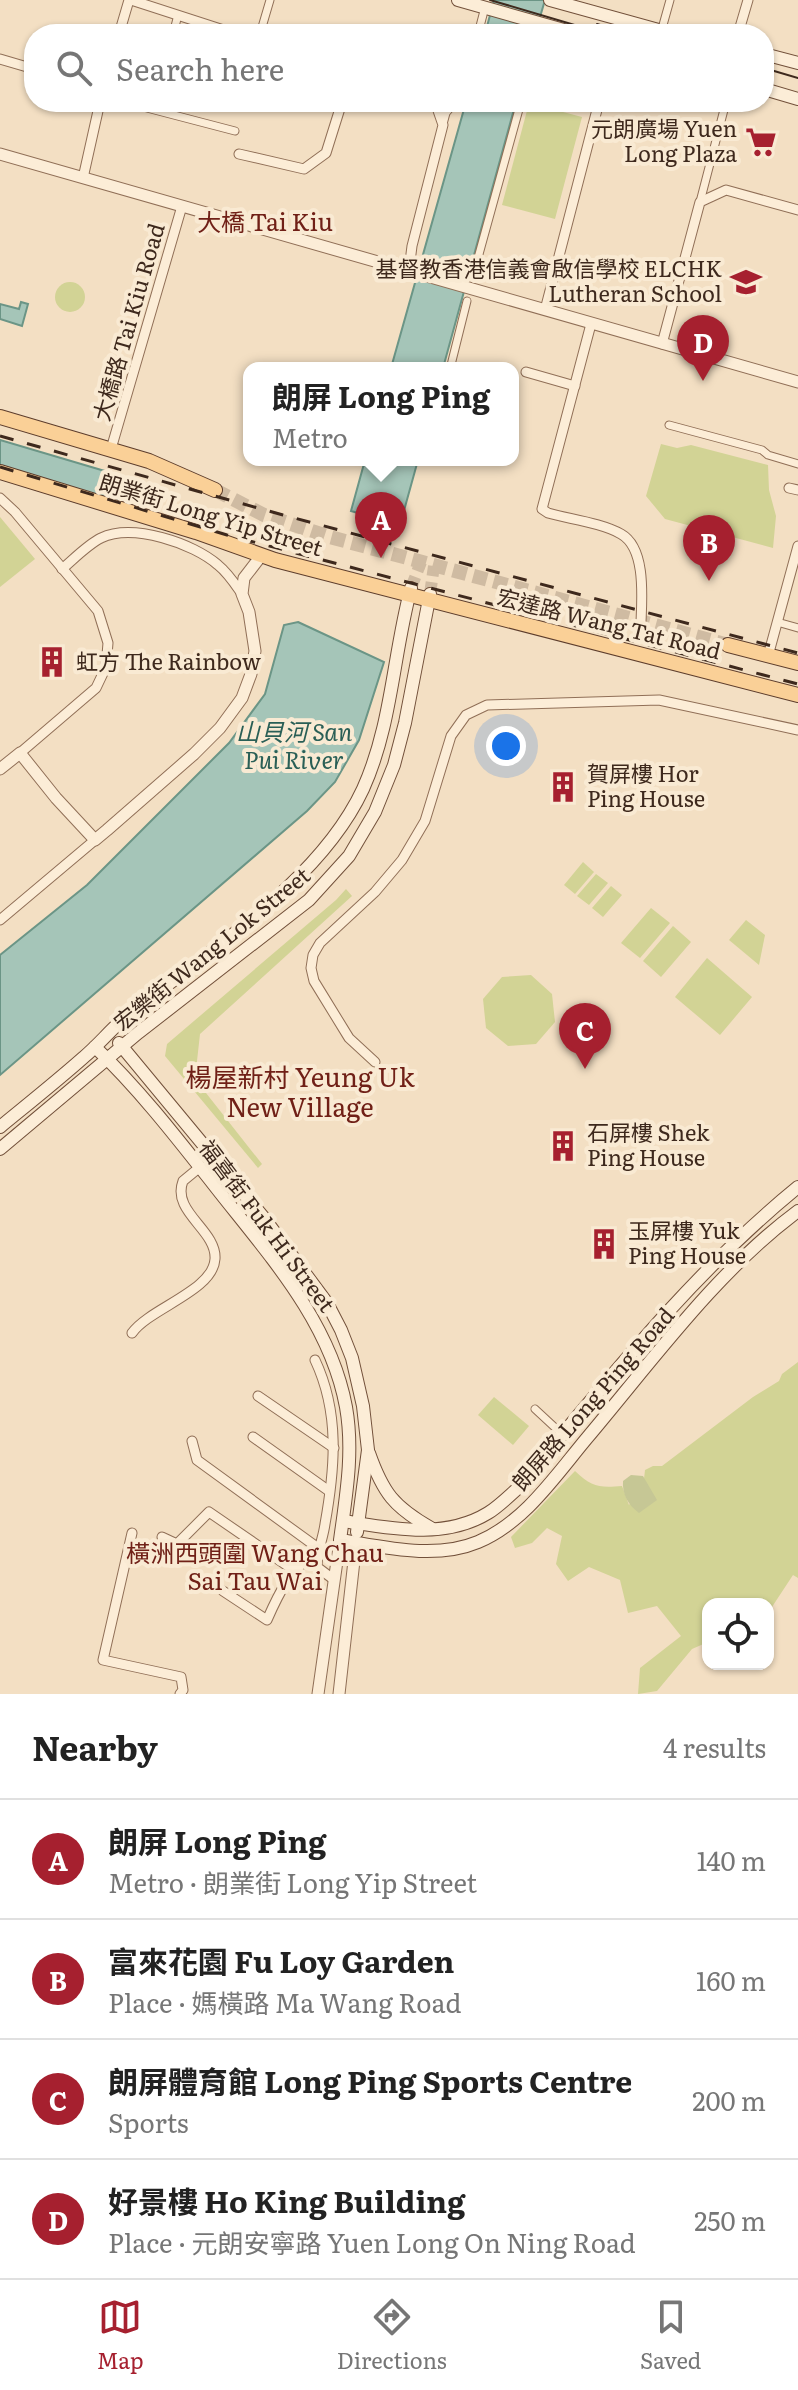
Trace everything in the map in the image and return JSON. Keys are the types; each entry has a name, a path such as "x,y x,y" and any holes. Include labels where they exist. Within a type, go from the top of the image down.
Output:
{"main road":[{"path":"458,0 535,24"},
{"path":"550,0 648,24"},
{"path":"774,57 798,63"},
{"path":"774,92 798,99"},
{"path":"0,417 149,461 215,490"},
{"name":"朗業街 Long Yip Street","path":"0,472 196,532 261,556 410,592"},
{"name":"宏達路 Wang Tat Road","path":"410,592 798,695"},
{"name":"宏樂街 Wang Lok Street","path":"0,1127 119,1024 249,920 295,879 338,831 364,787 380,743 410,592"},
{"name":"宏樂街 Wang Lok Street","path":"0,1149 122,1047 309,900 349,856 375,812 394,765 429,598"},
{"path":"728,645 798,663"},
{"name":"福喜街 Fuk Hi Street","path":"110,1034 268,1222 327,1303 341,1330 352,1358 363,1406 368,1450 356,1543"},
{"name":"福喜街 Fuk Hi Street","path":"95,1047 200,1167 291,1284 321,1333 334,1361 346,1407 351,1459 340,1540"},
{"name":"朗屏路 Long Ping Road","path":"343,1521 407,1530 433,1529 460,1525 488,1513 517,1489 708,1268 798,1187"},
{"name":"朗屏路 Long Ping Road","path":"340,1540 435,1552 479,1542 499,1530 541,1493 727,1273 798,1211"},
{"path":"708,1268 727,1273"},
{"path":"368,1450 378,1481 386,1494 409,1516 433,1529"}],"street":[{"path":"122,24 130,0 205,24"},
{"path":"263,24 270,0"},
{"path":"668,24 670,0"},
{"path":"741,24 748,0"},
{"path":"481,24 485,7"},
{"path":"176,24 178,15"},
{"path":"743,19 744,24"},
{"path":"0,59 24,66"},
{"path":"83,178 98,112"},
{"path":"173,112 235,131"},
{"path":"239,154 304,169 329,149 339,112"},
{"path":"438,112 443,125"},
{"path":"410,271 412,246 447,112"},
{"path":"452,362 518,112"},
{"path":"545,310 596,112"},
{"path":"662,344 723,112"},
{"path":"0,154 798,382"},
{"path":"700,202 726,190 798,210"},
{"name":"大橋路 Tai Kiu Road","path":"111,449 182,206"},
{"path":"591,324 542,506 548,513 624,535 641,569 641,622"},
{"path":"526,372 575,386"},
{"path":"669,425 762,450 768,455 798,464"},
{"path":"0,498 98,611 108,643 106,667 96,688 0,769"},
{"path":"0,920 194,754 220,728 242,698 251,674 255,651 249,612 242,594 215,561 145,534 121,533 100,538 62,569"},
{"path":"768,656 798,546"},
{"path":"242,594 244,578 261,556"},
{"path":"777,622 798,628"},
{"path":"375,1062 349,1038 314,981 311,968 313,955 320,943 375,892 402,860 425,821 451,736 466,715 487,705 659,700 798,730"},
{"path":"20,753 47,788 95,840"},
{"path":"132,1333 156,1311 186,1295 207,1277 213,1267 213,1246 184,1204 181,1193 183,1181 200,1167"},
{"path":"315,1360 331,1408 334,1448 318,1569 333,1579"},
{"path":"258,1396 334,1448"},
{"path":"535,1409 563,1435"},
{"path":"253,1437 329,1491"},
{"path":"192,1441 197,1460 318,1551"},
{"path":"177,1544 209,1512 295,1571"},
{"path":"132,1533 103,1660 181,1677 183,1690 180,1694"},
{"path":"162,1537 195,1558"},
{"name":"福喜街 Fuk Hi Street","path":"318,1694 340,1540"},
{"name":"福喜街 Fuk Hi Street","path":"339,1694 356,1543"},
{"path":"223,1591 267,1620 295,1571 318,1551"}],"green space":[{"path":"527,112 563,112 582,117 555,219 502,205"},
{"path":"70,282 81,286 85,297 81,308 70,312 59,308 55,297 59,286"},
{"path":"661,444 677,448 691,445 768,465 769,490 776,516 773,548 665,519 646,496"},
{"path":"0,517 35,559 0,587"},
{"path":"583,862 594,872 575,894 564,885"},
{"path":"596,874 608,883 589,905 577,896"},
{"path":"611,886 622,895 603,917 592,908"},
{"path":"346,889 352,896 200,1034 195,1079 262,1164 258,1168 165,1056 167,1044"},
{"path":"651,908 670,923 640,958 621,943"},
{"path":"746,920 765,935 759,965 729,940"},
{"path":"673,926 691,942 661,977 643,961"},
{"path":"707,958 752,997 720,1035 675,997"},
{"path":"531,975 552,994 555,1022 536,1044 508,1046 486,1028 483,999 502,977"},
{"path":"798,1362 798,1578 793,1575 774,1604 774,1598 702,1598 702,1645 692,1649 657,1691 638,1694 640,1668 681,1636 657,1606 628,1613 620,1580 589,1567 568,1581 556,1564 562,1536 547,1528 532,1543 515,1548 511,1537 575,1471 596,1485 622,1486 629,1505 644,1479 645,1470 662,1466 779,1381 782,1374"},
{"path":"494,1397 529,1426 513,1445 478,1415"},
{"path":"631,1475 643,1476 657,1500 639,1513 625,1495 623,1481"}],"water":[{"path":"494,0 545,0 538,24 488,24"},
{"path":"463,112 513,112 445,362 393,362"},
{"path":"21,302 28,304 22,326 0,319 0,304 19,309"},
{"path":"0,440 125,477 118,502 0,466"},
{"path":"363,466 416,466 400,525 351,511"},
{"name":"山貝河 San Pui River","path":"298,622 384,662 359,740 335,782 307,811 0,1075 0,955 87,885 229,743 265,694 284,625"}],"tunnel":[{"path":"215,490 264,515 330,537 728,645"},
{"path":"411,588 421,562"},
{"path":"430,594 434,566"}],"tram line":[{"path":"490,0 571,24"},
{"path":"774,71 798,78"}],"railway":[{"path":"0,436 798,653"},
{"path":"0,467 227,535 798,684"}],"place":[{"name":"元朗廣場 Yuen Long Plaza","path":"761,142"},
{"name":"基督教香港信義會啟信學校 ELCHK Lutheran School","path":"746,282"},
{"name":"好景樓 Ho King Building","path":"703,381"},
{"name":"朗屏 Long Ping","path":"381,558"},
{"name":"富來花園 Fu Loy Garden","path":"709,581"},
{"name":"虹方 The Rainbow","path":"52,662"},
{"name":"賀屏樓 Hor Ping House","path":"563,787"},
{"name":"朗屏體育館 Long Ping Sports Centre","path":"585,1069"},
{"name":"石屏樓 Shek Ping House","path":"563,1146"},
{"name":"玉屏樓 Yuk Ping House","path":"604,1244"}],"district":[{"name":"大橋 Tai Kiu","path":"265,223"},
{"name":"楊屋新村 Yeung Uk New Village","path":"300,1093"},
{"name":"橫洲西頭圍 Wang Chau Sai Tau Wai","path":"255,1568"}]}
